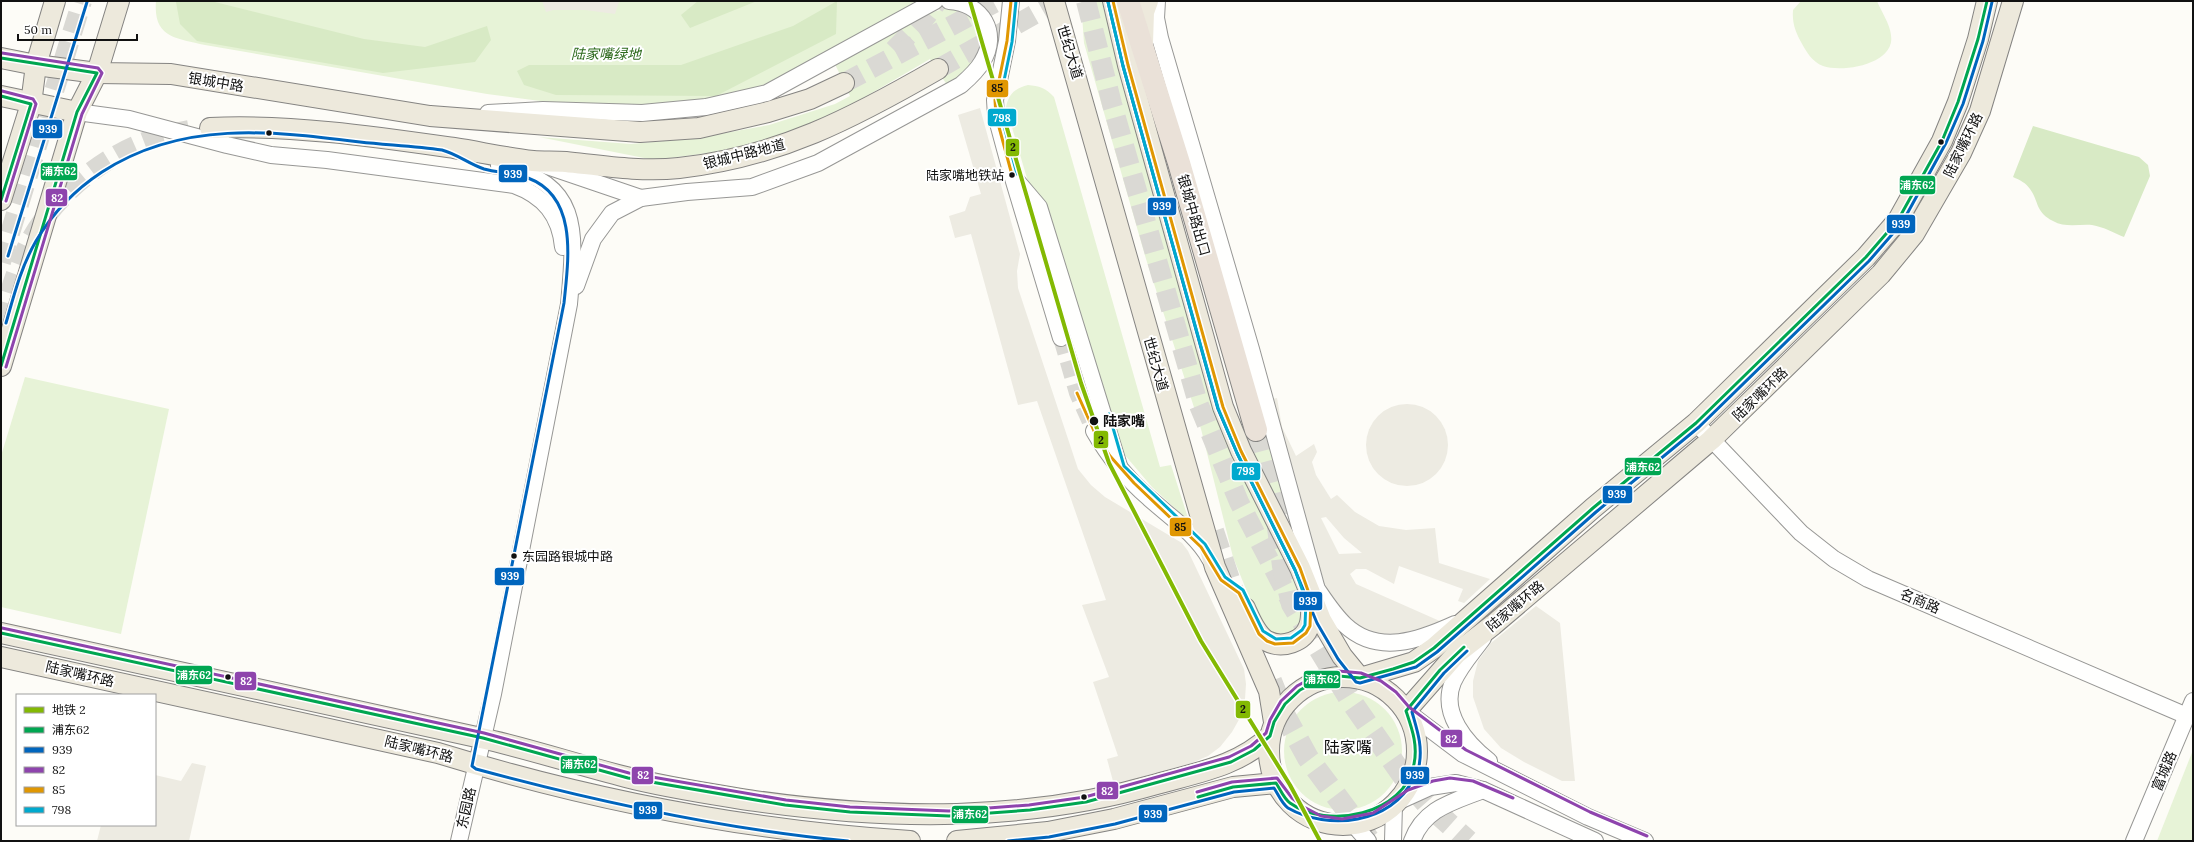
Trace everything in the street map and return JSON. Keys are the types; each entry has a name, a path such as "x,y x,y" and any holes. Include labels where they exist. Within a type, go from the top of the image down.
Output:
{"highway":[{"name":"银城中路出口","path":"1128,1 1179,163 1256,430"}],"main road":[{"path":"1,200 31,104 36,65 55,1"},
{"path":"1,366 77,112 98,73 119,1"},
{"name":"世纪大道","path":"1054,1 1218,574 1268,691 1272,729 1269,760 1276,783 1290,803 1309,817 1331,824 1354,825"},
{"path":"1113,1 1128,65 1223,407 1241,451 1314,594 1321,620 1342,656 1360,678"},
{"path":"1144,51 1144,12 1148,1"},
{"name":"陆家嘴环路","path":"1360,678 1414,662 1434,648 1594,508 1696,423 1866,257 1898,220 1942,141 1958,102 1978,39 1987,1"},
{"name":"陆家嘴环路","path":"1406,711 1457,653 1493,625 1711,440 1881,274 1914,234 1941,191 1980,111 2013,1"},
{"name":"银城中路","path":"1,58 36,65 98,73 171,74 430,116"},
{"name":"银城中路地道","path":"533,161 652,169 679,168 753,154 814,134 846,120 938,69"},
{"path":"430,116 640,132 699,128 768,112 810,99 844,83"},
{"path":"1,96 31,104 77,112"},
{"path":"210,128 256,127 302,130 454,148 533,161"},
{"path":"1218,574 1239,593 1249,617 1259,634 1267,641 1276,644 1293,643 1306,633 1310,626 1314,594"},
{"name":"陆家嘴环路","path":"1,633 483,738 628,778 720,795 850,812 950,816 1030,810 1086,802 1140,789 1231,762 1254,750 1272,729"},
{"name":"陆家嘴环路","path":"1,656 438,752 476,764 622,801 740,824 826,835 910,841"},
{"path":"1272,729 1285,704 1306,686 1319,680 1339,676 1360,678 1382,688 1393,696 1406,711 1416,736 1417,760 1410,783 1396,804 1376,818 1354,825"},
{"path":"957,841 1048,832 1114,819 1233,787 1276,783"}],"street":[{"path":"430,116 543,110 642,113 706,107 767,93 929,4 946,1"},
{"path":"569,304 593,238 612,212 641,198 686,192 752,187 818,163 921,108 961,84 983,61 990,37 984,18 976,9 958,2 949,1"},
{"path":"1011,1 1007,41 995,100 996,116 1012,175 1061,338"},
{"path":"1157,1 1156,18 1160,38 1251,349 1314,594 1346,626 1362,637 1382,643 1401,643 1426,637 1468,618"},
{"path":"77,112 129,119 271,155 327,160 514,185 541,198 551,209 558,221 562,235 564,272 569,304"},
{"path":"454,148 479,162 520,169 535,175 548,183 558,195 570,221 573,239 569,304"},
{"path":"533,161 641,198"},
{"path":"1012,175 1040,207 1120,469"},
{"name":"东园路","path":"459,841 483,738 569,304"},
{"name":"名商路","path":"1696,423 1801,533 1834,560 1868,579 2187,716"},
{"path":"1094,432 1120,469 1147,497 1194,538 1218,574"},
{"path":"1493,625 1460,669 1453,682 1449,695 1452,713 1460,732 1476,751 1514,780"},
{"name":"富城路","path":"2134,841 2193,701"},
{"path":"1406,711 1463,754 1588,817 1645,841"},
{"path":"1393,841 1396,804 1430,787 1456,783 1483,790 1595,841"},
{"path":"1412,841 1416,830 1426,816 1445,805 1483,790"},
{"path":"1354,825 1368,841"}],"green space":[{"name":"陆家嘴绿地","path":"156,1 916,1 850,43 763,85 688,106 593,108 487,94 205,45 176,38 168,34 158,22"},
{"path":"211,1 364,39 425,47 487,26 491,40 475,62 383,73 197,41 180,24 176,2"},
{"path":"698,1 757,1 690,28 681,15"},
{"path":"837,1 836,34 716,96 556,95 524,85 517,71 529,65 681,65 793,26"},
{"path":"1081,1 1102,1 1120,75 1225,435 1304,604 1303,628 1292,638 1270,635 1258,619 1233,557 1201,429 1146,259 1084,43"},
{"path":"1801,1 1877,1 1890,31 1890,45 1885,53 1866,64 1843,68 1823,66 1813,59 1807,52 1794,26 1793,10"},
{"path":"945,9 964,10 979,20 983,37 980,59 963,75 947,85 930,59 853,104 784,135 716,152 654,160 539,137 631,144 697,138 769,125 835,104 850,96 834,62 923,14"},
{"path":"1028,85 1042,88 1054,97 1160,467 1171,465 1189,521 1152,487 1118,447 1062,297 1006,107 1011,95 1016,90"},
{"path":"2033,126 2139,157 2148,165 2150,176 2124,237 2092,225 2067,225 2058,223 2047,218 2043,214 2033,193 2023,182 2013,177"},
{"path":"25,377 169,409 121,634 1,607 1,456"},
{"path":"1269,431 1283,496 1277,498 1249,450 1245,439"},
{"path":"1343,692 1354,693 1376,702 1392,718 1401,740 1401,762 1392,784 1376,800 1354,809 1343,810 1332,809 1310,800 1294,784 1285,762 1284,751 1285,740 1294,718 1310,702 1332,693"},
{"path":"2193,750 2193,841 2157,841"}],"shaded area":[{"path":"542,1 619,2 615,14 585,10 553,10 546,12"},
{"path":"980,108 1020,254 1017,271 1018,288 1078,469 1091,485 1105,497 1182,543 1188,551 1244,669 1246,684 1245,699 1241,716 1232,732 1220,747 1208,756 1171,772 1114,785 1107,759 1118,756 1093,682 1109,677 1082,605 1106,600 1037,401 1018,405 971,234 955,238 949,216 965,211 970,197 981,194 958,115"},
{"path":"1277,398 1282,427 1296,456 1314,444 1317,452 1312,462 1316,475 1331,499 1337,495 1355,512 1379,526 1406,530 1435,528 1439,563 1490,579 1464,603 1458,601 1463,589 1399,566 1394,584 1366,569 1356,569 1350,574 1356,584 1442,622 1420,635 1368,635 1352,626 1323,589 1272,399","holes":["1326,517 1344,538 1362,553 1339,554 1321,518"]},
{"path":"1407,404 1423,407 1436,416 1445,429 1448,445 1445,461 1436,474 1423,483 1407,486 1391,483 1378,474 1369,461 1366,445 1369,429 1378,416 1391,407"},
{"path":"1536,606 1560,623 1575,781 1562,781 1524,762 1501,748 1484,729 1473,697 1473,681 1478,661 1491,643"},
{"path":"192,763 206,766 189,841 97,841 101,826 156,826 156,775 181,781"}],"tunnel":[{"path":"1,262 82,1"},
{"path":"894,50 925,18 938,1"},
{"path":"844,83 998,1"},
{"path":"938,69 1058,1"},
{"path":"1086,1 1112,104 1198,403 1239,502 1292,604"},
{"path":"1,322 17,270 31,239 52,209 65,195 94,170 109,159 126,150 153,139 189,130"},
{"path":"1061,338 1077,393 1094,431"},
{"path":"1256,430 1274,497 1283,566 1292,604 1351,701 1406,780 1427,804 1468,841"},
{"path":"1214,531 1235,594"},
{"path":"1271,681 1285,716 1308,758 1370,841"}],"metro line":[{"name":"2","path":"970,1 1081,383 1109,463 1201,641 1290,785 1320,841"}],"transit line":[{"name":"85","path":"1011,1 1007,41 995,100 996,116 1012,175"},
{"name":"798","path":"1016,1 1012,42 1000,100 1001,115 1017,174"},
{"name":"85","path":"1077,393 1094,431 1110,456 1134,483 1201,547 1221,580 1239,593 1259,634 1267,641 1275,644 1293,643 1306,633 1310,626 1311,599 1300,568 1241,451 1223,407 1128,65 1113,1"},
{"name":"浦东62","path":"1,633 483,738 628,778 785,805 850,812 949,816 1030,810 1086,802 1231,762 1254,750 1270,736 1274,722 1285,704 1300,690 1319,680 1339,676 1360,678 1393,669 1414,662 1434,648 1593,508 1696,423 1866,257 1898,220 1942,141 1958,102 1978,39 1987,1"},
{"name":"939","path":"8,256 87,2"},
{"name":"939","path":"1108,2 1123,66 1218,409 1237,453 1295,570 1317,623 1338,659 1356,682 1360,683 1416,667 1437,652 1596,512 1699,427 1869,261 1902,223 1946,143 1963,104 1983,41 1992,2"},
{"name":"798","path":"1108,2 1123,66 1218,408 1237,453 1295,570 1306,600 1305,625 1302,630 1291,638 1276,639 1263,631 1243,590 1225,577 1205,544 1124,466 1109,414"},
{"name":"82","path":"2,53 98,68 102,73 82,114 6,367"},
{"name":"浦东62","path":"1,58 97,73 77,112 1,366"},
{"name":"82","path":"2,91 33,99 36,104 6,201"},
{"name":"浦东62","path":"1,96 31,104 1,200"},
{"name":"939","path":"6,323 18,281 26,261 36,241 49,221 74,194 102,172 132,155 164,144 195,137 228,133 260,133 327,138 442,150 484,169 523,176 544,187 556,200 563,215 567,232 568,250 564,303 472,766 476,769 522,781 660,813 753,829 848,841"},
{"name":"82","path":"2,628 484,733 629,773 786,800 850,807 949,811 1029,805 1085,797 1229,757 1251,746 1266,733 1270,720 1281,701 1297,686 1317,675 1338,671 1361,673 1381,681 1396,692 1409,707 1466,750 1590,812 1647,836"},
{"name":"浦东62","path":"1198,797 1233,787 1276,783 1290,803 1306,811 1324,815 1343,816 1362,813 1381,806 1396,795 1408,781 1414,764 1415,744 1406,711 1440,670 1464,647"},
{"name":"939","path":"1008,841 1049,837 1115,824 1234,792 1274,788 1288,808 1321,820 1340,821 1358,819 1375,814 1390,806 1403,794 1419,768 1420,745 1412,712 1444,673 1467,651"},
{"name":"82","path":"1197,792 1232,782 1277,778 1292,798 1302,806 1321,816 1342,819 1373,813 1408,790 1433,781 1450,778 1473,781 1513,798"}],"place":[{"name":"陆家嘴地铁站","path":"1012,175"},
{"name":"陆家嘴","path":"1094,421"},
{"name":"东园路银城中路","path":"514,556"}],"district":[{"name":"陆家嘴","path":"1348,747"}]}
